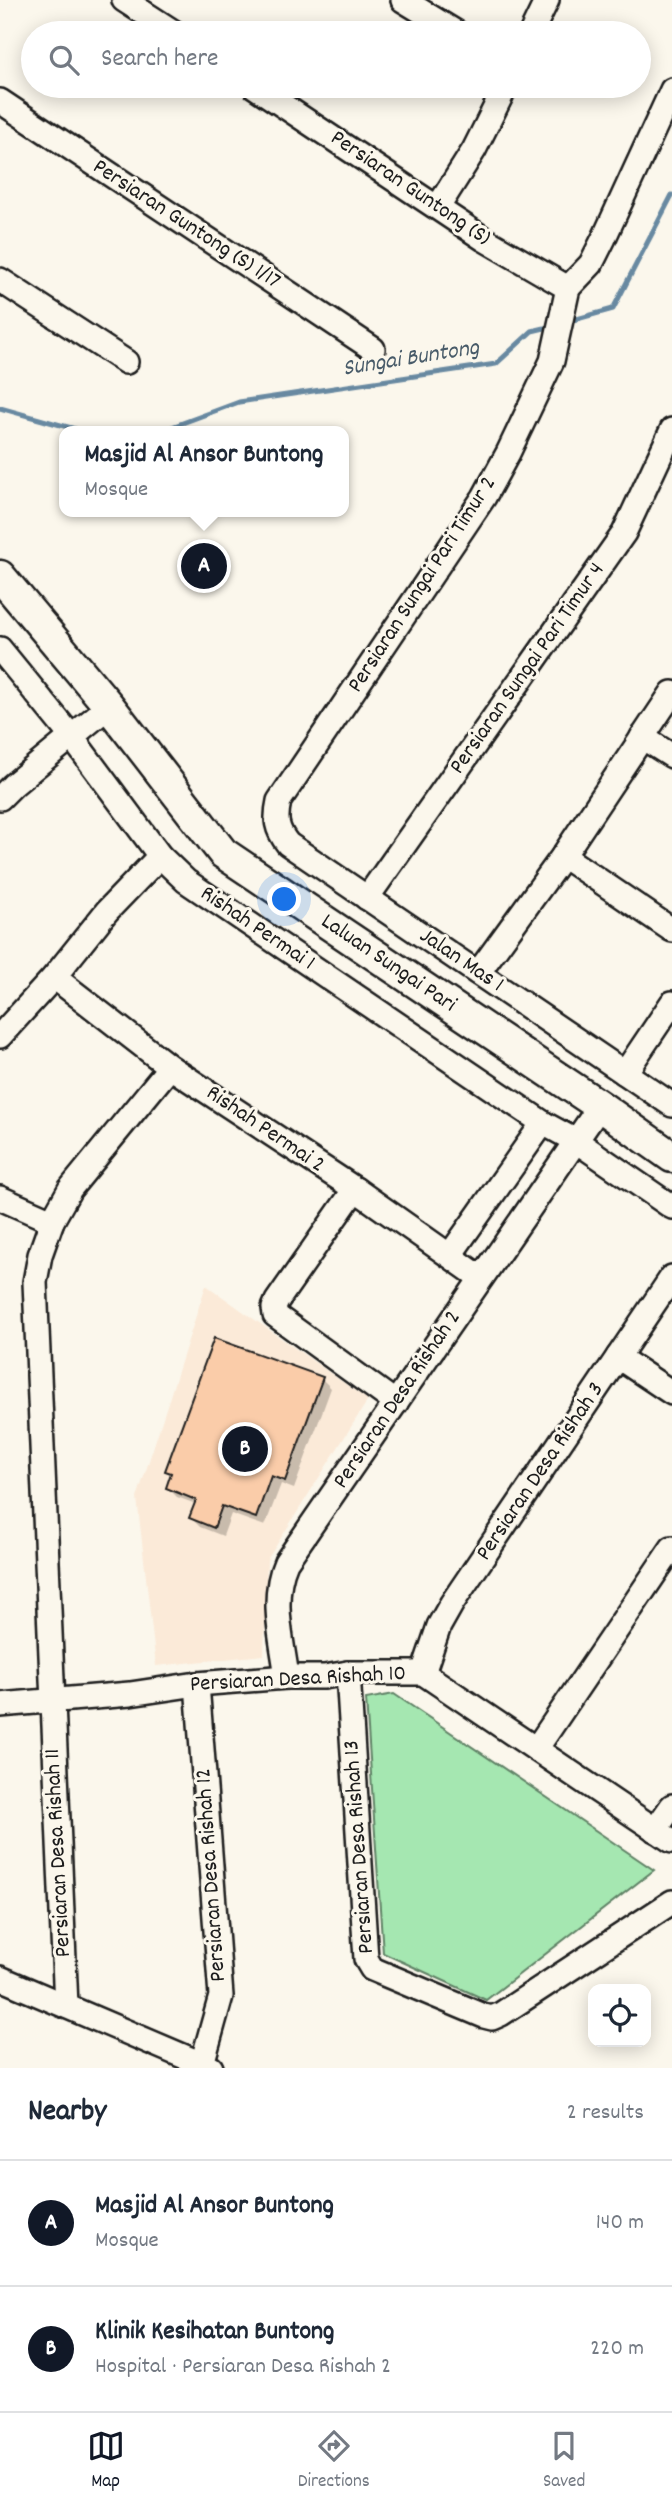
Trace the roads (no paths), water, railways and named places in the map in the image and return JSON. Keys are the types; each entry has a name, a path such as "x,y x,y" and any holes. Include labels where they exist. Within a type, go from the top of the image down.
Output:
{"main road":[{"name":"Laluan Sungai Pari","path":"0,576 108,706 223,853 672,1157"}],"street":[{"path":"124,0 156,21"},
{"path":"403,0 437,21"},
{"path":"537,21 547,0"},
{"path":"568,288 591,264 672,90"},
{"name":"Persiaran Guntong (S)","path":"272,98 484,239 568,288"},
{"path":"438,207 474,150 500,98"},
{"name":"Persiaran Guntong (S) 1/17","path":"0,101 373,349"},
{"path":"0,280 126,362"},
{"name":"Persiaran Sungai Pari Timur 2","path":"279,801 484,497 552,361 568,288"},
{"name":"Persiaran Sungai Pari Timur 4","path":"367,898 624,533 672,430"},
{"name":"Rishah Permai 1","path":"0,649 71,736 160,856 186,881 543,1123 576,1141 672,1207"},
{"path":"478,973 562,856 672,693"},
{"path":"0,798 108,706"},
{"path":"642,737 672,756"},
{"name":"Jalan Mas 1","path":"279,801 275,817 278,832 288,844 672,1105"},
{"path":"0,1036 107,911 160,856"},
{"path":"562,856 672,930"},
{"name":"Rishah Permai 2","path":"54,976 170,1067 355,1189 481,1278"},
{"path":"625,1073 672,1003"},
{"name":"Persiaran Desa Rishah 11","path":"66,2006 35,1282 40,1255 52,1221 70,1189 170,1067"},
{"name":"Persiaran Desa Rishah 2","path":"288,1677 277,1595 286,1562 600,1106"},
{"path":"450,1255 543,1123"},
{"path":"355,1189 274,1308 275,1315 396,1403"},
{"path":"0,1198 52,1221"},
{"name":"Persiaran Desa Rishah 3","path":"423,1673 439,1626 452,1604 672,1278"},
{"path":"618,1357 672,1393"},
{"path":"536,1749 672,1548"},
{"name":"Persiaran Desa Rishah 10","path":"0,1705 288,1677 423,1673 664,1836"},
{"name":"Persiaran Desa Rishah 13","path":"348,1674 366,1959 372,1969 492,2018 672,1902"},
{"name":"Persiaran Desa Rishah 12","path":"197,1684 222,1996 206,2066"},
{"path":"664,1836 672,1806"},
{"path":"0,1978 206,2066"}],"waterway":[{"name":"Sungai Buntong","path":"566,322 613,309 672,195"},
{"name":"Sungai Buntong","path":"174,426 239,402 496,364 532,331 553,326"},
{"name":"Sungai Buntong","path":"0,408 64,426"}],"place":[{"name":"Masjid Al Ansor Buntong","path":"204,566"},
{"name":"Klinik Kesihatan Buntong","path":"245,1449"}]}
